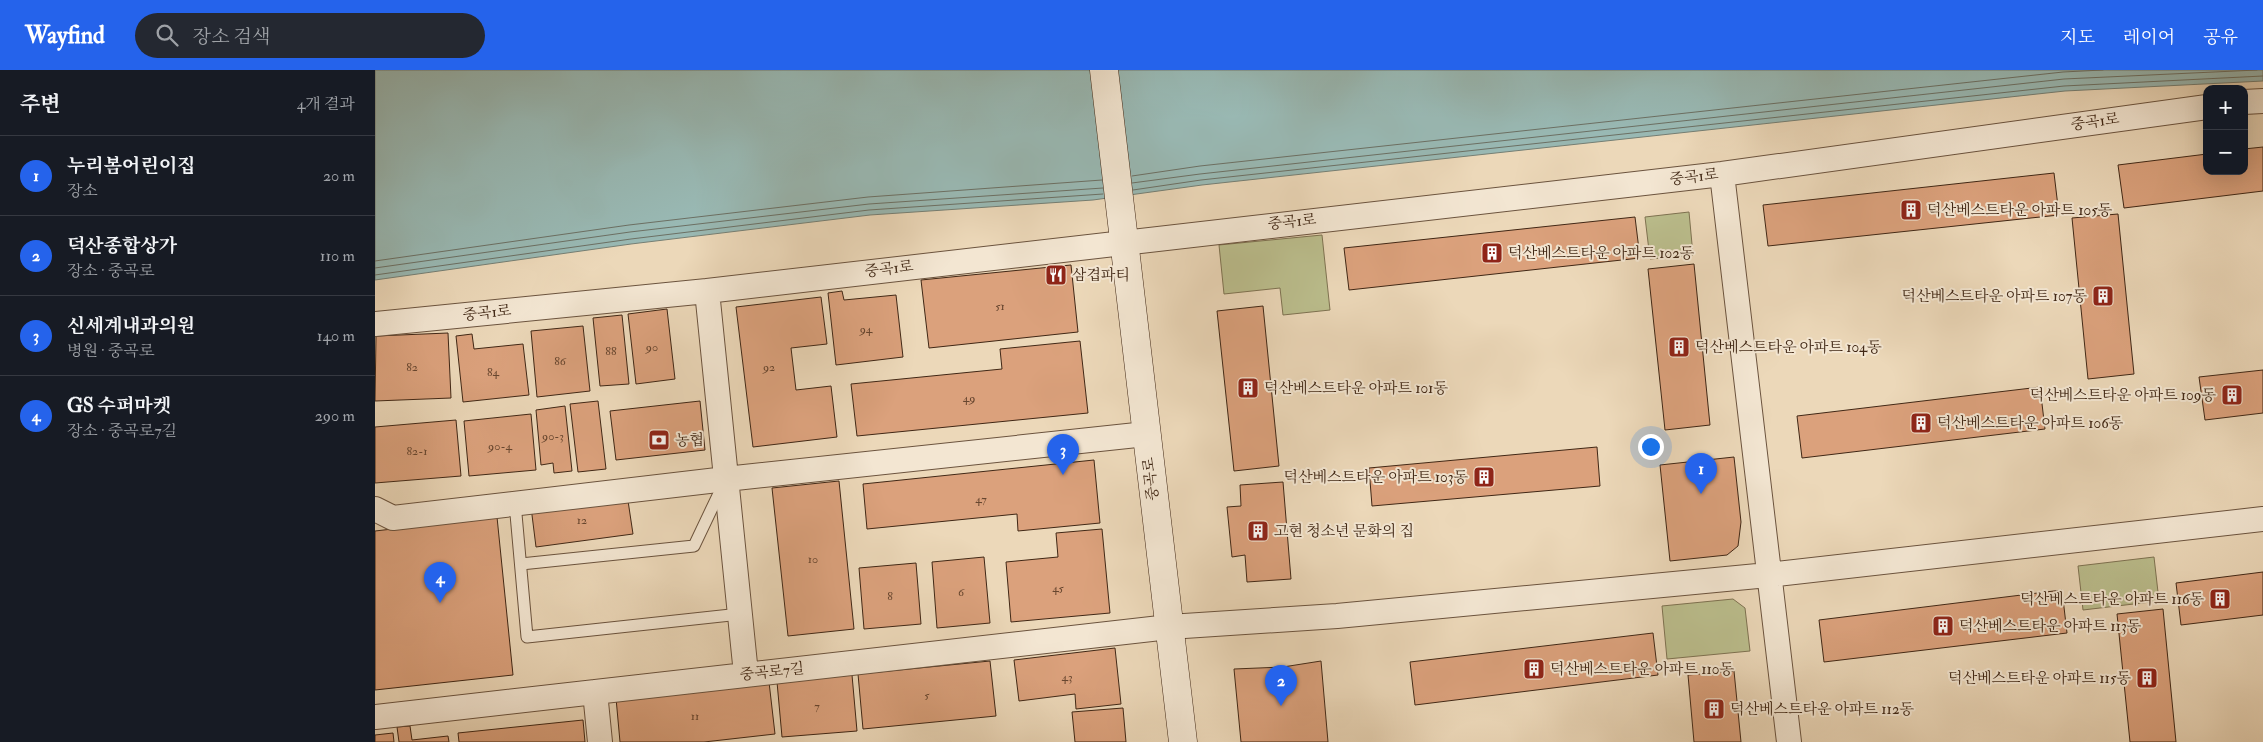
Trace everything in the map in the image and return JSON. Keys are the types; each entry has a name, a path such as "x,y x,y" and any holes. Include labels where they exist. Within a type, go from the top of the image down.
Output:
{"street":[{"name":"중곡로","path":"1104,70 1183,742"},
{"path":"2248,102 2263,101"},
{"name":"중곡1로","path":"375,324 707,290 1123,228 1722,174 2203,108"},
{"path":"1722,174 1789,742"},
{"path":"707,290 746,674"},
{"path":"375,509 393,518 726,479 1146,434"},
{"name":"중곡로7길","path":"375,717 1169,627 1337,616 1768,576 2263,519"},
{"path":"595,692 600,742"}],"lane":[{"path":"521,564 694,546 726,479"},
{"path":"515,503 527,637 740,614"}],"green space":[{"path":"1689,212 1693,255 1650,259 1645,217"},
{"path":"1322,235 1330,310 1283,315 1280,288 1224,294 1219,245"},
{"path":"2154,557 2159,601 2083,610 2078,566"},
{"path":"1733,599 1745,608 1750,651 1667,659 1662,606"}],"water":[{"path":"375,70 2263,70 2263,81 2065,91 1202,185 1093,200 870,215 631,244 375,280"}],"building":[{"path":"2263,147 2263,191 2124,208 2118,165 2203,154 2203,175 2248,175 2248,149"},
{"name":"덕산베스트타운 아파트 105동","path":"2054,173 2059,215 1768,246 1763,205"},
{"name":"덕산베스트타운 아파트 107동","path":"2118,214 2134,374 2088,379 2072,218"},
{"name":"덕산베스트타운 아파트 102동","path":"1635,217 1640,258 1349,290 1344,248"},
{"name":"덕산베스트타운 아파트 104동","path":"1694,264 1710,425 1665,430 1648,269"},
{"path":"1071,265 1078,332 929,348 921,280"},
{"path":"842,291 844,300 896,295 903,357 836,365 828,293"},
{"path":"821,297 827,344 791,348 796,390 831,386 837,437 753,447 736,307"},
{"name":"덕산베스트타운 아파트 101동","path":"1263,306 1279,466 1234,471 1217,311"},
{"path":"667,309 675,379 636,384 628,314"},
{"path":"622,315 629,384 600,386 593,318"},
{"path":"583,326 590,391 537,397 531,331"},
{"path":"448,333 451,398 375,401 376,336"},
{"path":"472,334 474,349 523,344 529,395 463,402 456,336"},
{"path":"1080,341 1088,413 857,436 851,384 1002,369 1000,349"},
{"name":"덕산베스트타운 아파트 109동","path":"2263,370 2263,413 2205,420 2199,377"},
{"name":"덕산베스트타운 아파트 106동","path":"2040,387 2045,429 1802,458 1797,416"},
{"path":"598,401 606,469 578,472 570,404"},
{"path":"700,401 705,450 616,460 610,411"},
{"path":"565,406 572,471 554,473 553,463 541,465 536,410"},
{"path":"531,414 536,470 469,476 464,421"},
{"path":"456,420 461,476 375,483 375,427"},
{"name":"덕산베스트타운 아파트 103동","path":"1597,447 1600,486 1372,506 1369,468"},
{"path":"1734,457 1741,522 1738,546 1727,555 1670,561 1660,465"},
{"path":"1094,460 1100,523 1018,531 1017,514 867,529 863,484"},
{"path":"839,481 854,629 788,636 772,488"},
{"name":"고현 청소년 문화의 집","path":"1283,482 1291,579 1247,582 1245,555 1232,557 1227,507 1241,506 1240,485"},
{"path":"627,494 633,534 536,547 531,507"},
{"path":"497,517 513,675 375,690 375,531"},
{"path":"1102,529 1110,613 1011,622 1006,562 1058,557 1056,533"},
{"path":"984,557 990,623 937,628 932,562"},
{"path":"916,563 921,624 864,629 859,568"},
{"name":"덕산베스트타운 아파트 116동","path":"2263,572 2263,615 2181,625 2176,583"},
{"name":"덕산베스트타운 아파트 113동","path":"2062,590 2067,633 1824,662 1819,620"},
{"name":"덕산베스트타운 아파트 115동","path":"2163,609 2176,742 2130,742 2117,614"},
{"name":"덕산베스트타운 아파트 110동","path":"1653,633 1658,675 1415,705 1410,662"},
{"path":"1115,648 1121,704 1076,709 1075,694 1019,701 1014,660"},
{"path":"990,661 996,716 863,729 858,674"},
{"path":"1321,661 1328,742 1241,742 1234,669 1283,667"},
{"name":"덕산베스트타운 아파트 112동","path":"1734,671 1741,742 1694,742 1688,675"},
{"path":"852,675 857,731 782,737 777,682"},
{"path":"769,682 775,734 704,742 620,742 616,698"},
{"path":"1123,708 1126,742 1075,742 1072,712"},
{"path":"583,720 585,742 459,742 458,733"},
{"path":"410,726 412,740 448,736 449,742 399,742 397,727"},
{"path":"393,733 394,742 375,742 375,735"}],"place":[{"name":"덕산베스트타운 아파트 105동","path":"1911,210"},
{"name":"덕산베스트타운 아파트 102동","path":"1492,253"},
{"name":"삼겹파티","path":"1056,275"},
{"name":"덕산베스트타운 아파트 107동","path":"2103,296"},
{"name":"덕산베스트타운 아파트 104동","path":"1679,347"},
{"name":"덕산베스트타운 아파트 101동","path":"1248,388"},
{"name":"덕산베스트타운 아파트 109동","path":"2232,395"},
{"name":"덕산베스트타운 아파트 106동","path":"1921,423"},
{"name":"농협","path":"659,440"},
{"name":"신세계내과의원","path":"1063,475"},
{"name":"덕산베스트타운 아파트 103동","path":"1484,477"},
{"name":"누리봄어린이집","path":"1701,494"},
{"name":"고현 청소년 문화의 집","path":"1258,531"},
{"name":"덕산베스트타운 아파트 116동","path":"2220,599"},
{"name":"GS 수퍼마켓","path":"440,603"},
{"name":"덕산베스트타운 아파트 113동","path":"1943,626"},
{"name":"덕산베스트타운 아파트 110동","path":"1534,669"},
{"name":"덕산베스트타운 아파트 115동","path":"2147,678"},
{"name":"덕산종합상가","path":"1281,706"},
{"name":"덕산베스트타운 아파트 112동","path":"1714,709"}]}
